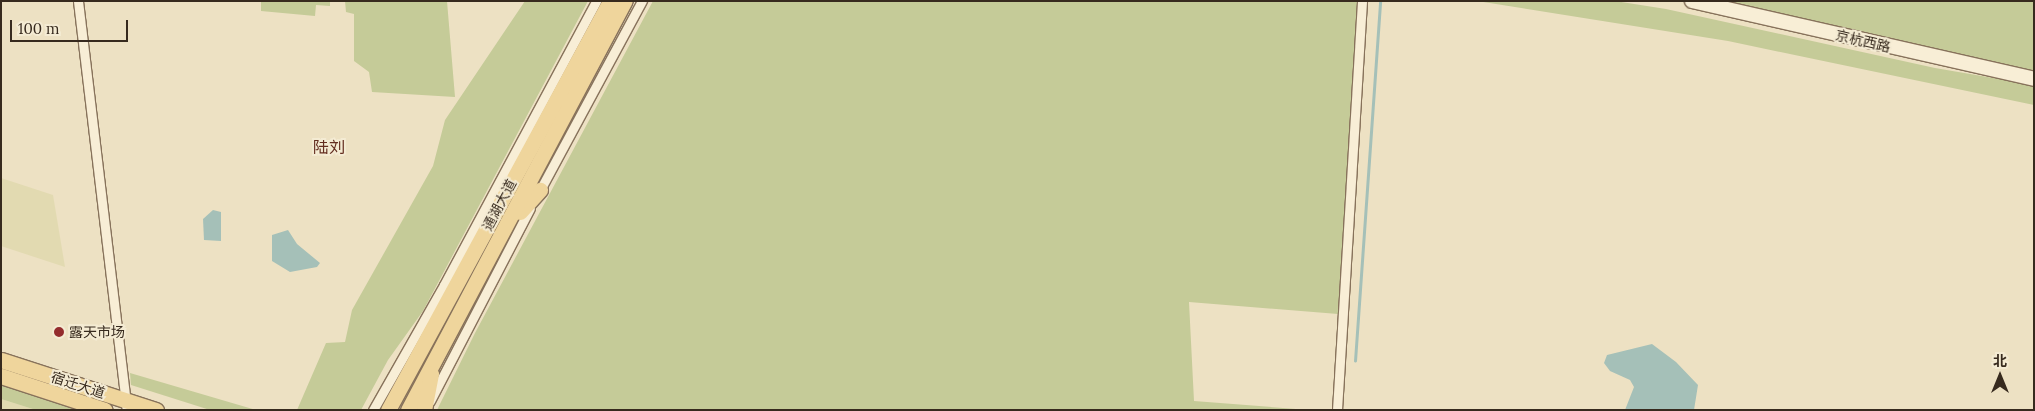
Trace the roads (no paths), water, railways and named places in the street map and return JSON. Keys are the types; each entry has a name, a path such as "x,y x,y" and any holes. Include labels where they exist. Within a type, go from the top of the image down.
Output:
{"main road":[{"name":"通湖大道","path":"388,410 610,1"},
{"name":"通湖大道","path":"408,410 625,1"},
{"name":"京杭西路","path":"1692,1 2034,80"},
{"path":"505,227 540,190"},
{"path":"434,303 466,266"},
{"name":"宿迁大道","path":"1,360 126,405 156,410"},
{"path":"425,410 433,363"},
{"name":"宿迁大道","path":"1,376 105,410"}],"street":[{"path":"78,1 126,405"},
{"path":"373,410 434,303 596,1"},
{"path":"425,410 540,190 642,1"},
{"path":"1337,410 1362,1"}],"water":[{"path":"213,210 221,212 221,241 204,240 203,219"},
{"path":"288,230 297,244 320,263 317,267 290,272 272,261 272,235"},
{"path":"1652,344 1676,362 1698,385 1694,410 1625,410 1634,387 1630,380 1610,371 1604,363 1607,355"}],"waterway":[{"path":"1355,361 1380,1"}],"place":[{"name":"露天市场","path":"59,332"}],"district":[{"name":"陆刘","path":"329,147"}]}
